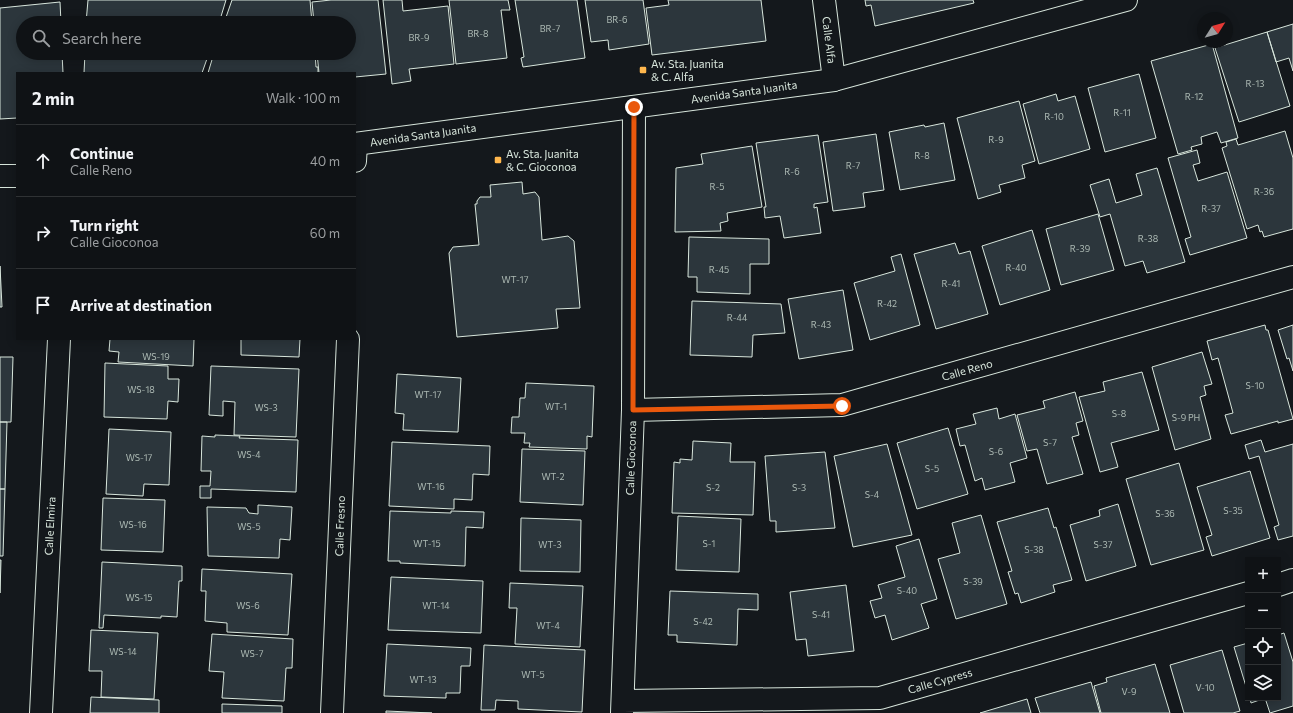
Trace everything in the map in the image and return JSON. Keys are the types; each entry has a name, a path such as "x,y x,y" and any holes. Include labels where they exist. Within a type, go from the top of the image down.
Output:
{"street":[{"name":"Calle Alfa","path":"824,0 834,80"},
{"name":"Avenida Santa Juanita","path":"356,149 634,107 834,80 1126,0"},
{"name":"Calle Gioconoa","path":"623,707 633,410 634,107"},
{"path":"0,176 16,176"},
{"name":"Calle Reno","path":"633,410 842,406 1293,276"},
{"name":"Calle Elmira","path":"42,713 59,340"},
{"name":"Calle Fresno","path":"332,713 348,340"},
{"path":"1281,583 1293,580"},
{"name":"Calle Cypress","path":"623,707 880,698 1245,594"}],"building":[{"path":"88,0 226,0 221,16 87,16"},
{"path":"232,0 310,0 311,16 226,16"},
{"path":"331,0 378,0 386,74 356,77 356,72 319,72 318,60 356,60 356,16 313,16 312,2"},
{"path":"383,0 402,0 403,11 448,6 454,64 409,69 411,81 392,84"},
{"path":"449,0 508,0 510,10 501,10 507,58 456,64"},
{"path":"515,0 577,0 585,58 523,67 521,58 524,57"},
{"path":"585,0 643,0 649,44 609,50 608,40 591,42"},
{"path":"668,0 761,0 766,41 652,55 646,8 669,5"},
{"path":"865,0 973,0 974,3 875,26 871,5 866,6"},
{"path":"60,2 61,16 16,16 16,60 62,60 63,72 16,72 16,118 0,119 0,8"},
{"path":"1293,24 1293,71 1289,58 1276,62 1267,32"},
{"path":"1267,32 1290,106 1239,122 1215,48 1233,48 1233,42"},
{"path":"1198,48 1213,48 1238,138 1221,143 1217,132 1201,137 1202,144 1191,147 1192,150 1178,154 1151,61"},
{"path":"85,60 207,60 202,72 84,72"},
{"path":"212,60 316,60 316,67 318,67 318,72 208,72"},
{"path":"1139,74 1156,138 1105,152 1088,88"},
{"path":"1056,94 1058,101 1075,96 1090,149 1039,164 1023,104"},
{"path":"1019,101 1035,161 1022,165 1025,178 999,185 1001,192 978,199 957,118"},
{"path":"944,123 955,180 900,190 889,132 924,125 925,127"},
{"path":"1285,131 1293,158 1293,229 1264,237 1262,231 1260,232 1258,225 1247,229 1222,148 1227,146 1226,142 1236,139 1238,145"},
{"path":"876,134 884,190 863,193 865,207 833,211 823,142"},
{"path":"818,135 828,202 814,204 814,208 817,207 821,233 784,238 780,216 765,218 764,207 766,207 756,143"},
{"path":"752,146 762,207 727,213 728,221 720,223 721,231 675,232 676,168 703,164 701,154"},
{"path":"1197,150 1200,163 1193,165 1198,181 1227,172 1247,238 1190,255 1185,239 1191,237 1168,158"},
{"path":"1157,168 1185,262 1147,273 1143,261 1125,266 1110,214 1100,217 1090,185 1109,179 1116,203 1142,195 1136,174"},
{"path":"522,182 523,194 535,192 539,197 542,240 568,236 574,241 580,308 556,309 558,328 457,337 449,253 453,247 479,245 475,204 477,204 480,197 491,197 490,185"},
{"path":"1098,214 1114,270 1061,285 1046,229"},
{"path":"1032,230 1050,290 1000,305 982,246"},
{"path":"689,237 769,239 769,264 750,264 750,294 697,292 697,277 688,277"},
{"path":"955,243 959,254 970,251 988,314 936,329 914,254"},
{"path":"901,254 920,325 870,340 854,283 895,271 891,257"},
{"path":"0,266 2,307 0,307"},
{"path":"843,290 853,350 799,359 788,299"},
{"path":"692,301 781,304 785,333 753,335 752,357 690,355"},
{"path":"1265,325 1266,330 1268,330 1293,419 1278,423 1278,421 1231,434 1225,415 1233,413 1218,358 1212,360 1207,341"},
{"path":"1293,325 1293,371 1289,358 1287,359 1278,330"},
{"path":"110,340 194,340 193,366 118,362 119,352 109,351"},
{"path":"241,340 300,340 299,357 241,355"},
{"path":"1202,352 1212,384 1204,386 1206,395 1200,397 1211,439 1175,450 1152,367"},
{"path":"0,357 13,357 11,422 0,422"},
{"path":"105,363 168,366 168,379 179,379 178,402 168,401 167,419 104,417"},
{"path":"211,366 299,369 296,437 234,435 235,402 223,401 223,416 209,415"},
{"path":"1142,372 1159,430 1111,443 1118,467 1100,472 1079,397 1105,391 1103,382"},
{"path":"397,374 461,378 458,432 403,430 404,414 395,413"},
{"path":"526,383 594,386 592,437 587,436 587,449 529,447 530,443 524,443 525,433 511,433 512,417 519,417 520,398 525,398"},
{"path":"1075,392 1083,421 1076,423 1079,435 1072,437 1083,474 1047,484 1037,449 1027,451 1017,415 1045,408 1043,401"},
{"path":"997,408 999,419 1015,414 1027,458 1010,463 1015,482 985,490 982,478 975,481 965,445 960,446 956,429 976,424 973,414"},
{"path":"0,422 7,422 5,489 0,489"},
{"path":"948,428 968,494 917,509 897,443"},
{"path":"109,429 171,432 169,485 144,484 143,496 106,494"},
{"path":"215,435 240,436 239,438 298,440 296,492 211,489 211,498 200,498 200,486 210,486 211,471 201,471 202,436 215,437"},
{"path":"1261,440 1265,452 1293,444 1293,536 1278,540 1274,527 1279,525 1259,456 1249,459 1245,445"},
{"path":"693,441 731,443 730,462 755,462 753,515 672,513 674,462 680,463 680,459 692,460"},
{"path":"392,442 490,446 489,475 473,474 472,500 454,499 454,509 389,506"},
{"path":"887,444 912,535 853,547 834,456"},
{"path":"522,449 585,451 583,505 520,502"},
{"path":"825,452 835,528 776,532 776,521 770,521 765,456"},
{"path":"1179,463 1204,550 1151,565 1126,479"},
{"path":"1250,471 1270,538 1212,556 1206,537 1212,535 1197,487"},
{"path":"0,489 5,489 3,556 0,556"},
{"path":"103,498 165,500 163,552 101,550"},
{"path":"1118,504 1136,566 1086,581 1070,525 1100,516 1099,510"},
{"path":"258,505 292,507 290,540 280,539 279,558 208,556 207,507 246,508 249,513 258,514"},
{"path":"1048,508 1054,528 1056,527 1072,580 1053,585 1055,592 1021,603 1018,593 1015,594 1008,572 1012,571 997,522"},
{"path":"390,511 451,513 451,511 484,512 483,528 466,527 465,566 400,563 400,561 388,561"},
{"path":"981,515 1007,604 956,619 938,559 960,553 952,523"},
{"path":"678,516 741,519 739,572 676,570"},
{"path":"521,518 581,520 580,572 520,571"},
{"path":"919,539 937,599 921,604 929,628 892,640 885,615 875,618 870,601 882,598 878,585 905,577 896,546"},
{"path":"0,560 1,560 0,593"},
{"path":"102,562 182,566 182,581 179,581 177,617 161,616 161,618 104,615 103,628 99,628"},
{"path":"202,569 292,574 288,635 227,632 227,623 205,621 206,591 201,591"},
{"path":"391,577 483,581 481,633 388,630"},
{"path":"510,583 583,586 580,647 515,644 517,608 509,608"},
{"path":"846,585 854,651 808,656 806,639 796,640 790,592"},
{"path":"670,591 758,594 758,610 738,609 737,645 677,642 677,635 668,635"},
{"path":"91,630 158,633 154,699 101,697 102,671 89,671"},
{"path":"1284,633 1293,662 1293,706 1270,713 1266,701 1281,701 1281,634"},
{"path":"212,634 293,639 292,668 286,668 284,701 222,698 224,672 209,671"},
{"path":"387,644 471,648 470,666 461,666 460,693 446,693 446,698 384,696"},
{"path":"1245,644 1245,683 1234,647"},
{"path":"484,645 585,650 582,712 518,709 518,701 496,700 495,710 481,710"},
{"path":"1222,650 1240,711 1233,713 1184,713 1170,665"},
{"path":"1155,664 1170,713 1101,713 1094,686 1107,682 1106,678"},
{"path":"1091,682 1100,713 1040,713 1035,698"},
{"path":"91,697 159,700 159,713 90,713"},
{"path":"1027,699 1031,713 980,713"},
{"path":"222,704 282,706 282,713 222,713"},
{"path":"386,711 432,713 386,713"}],"place":[{"name":"Av. Sta. Juanita & C. Alfa","path":"643,70"},
{"name":"Av. Sta. Juanita & C. Gioconoa","path":"498,160"}],"route":[{"path":"634,107 633,410 842,406"}]}
